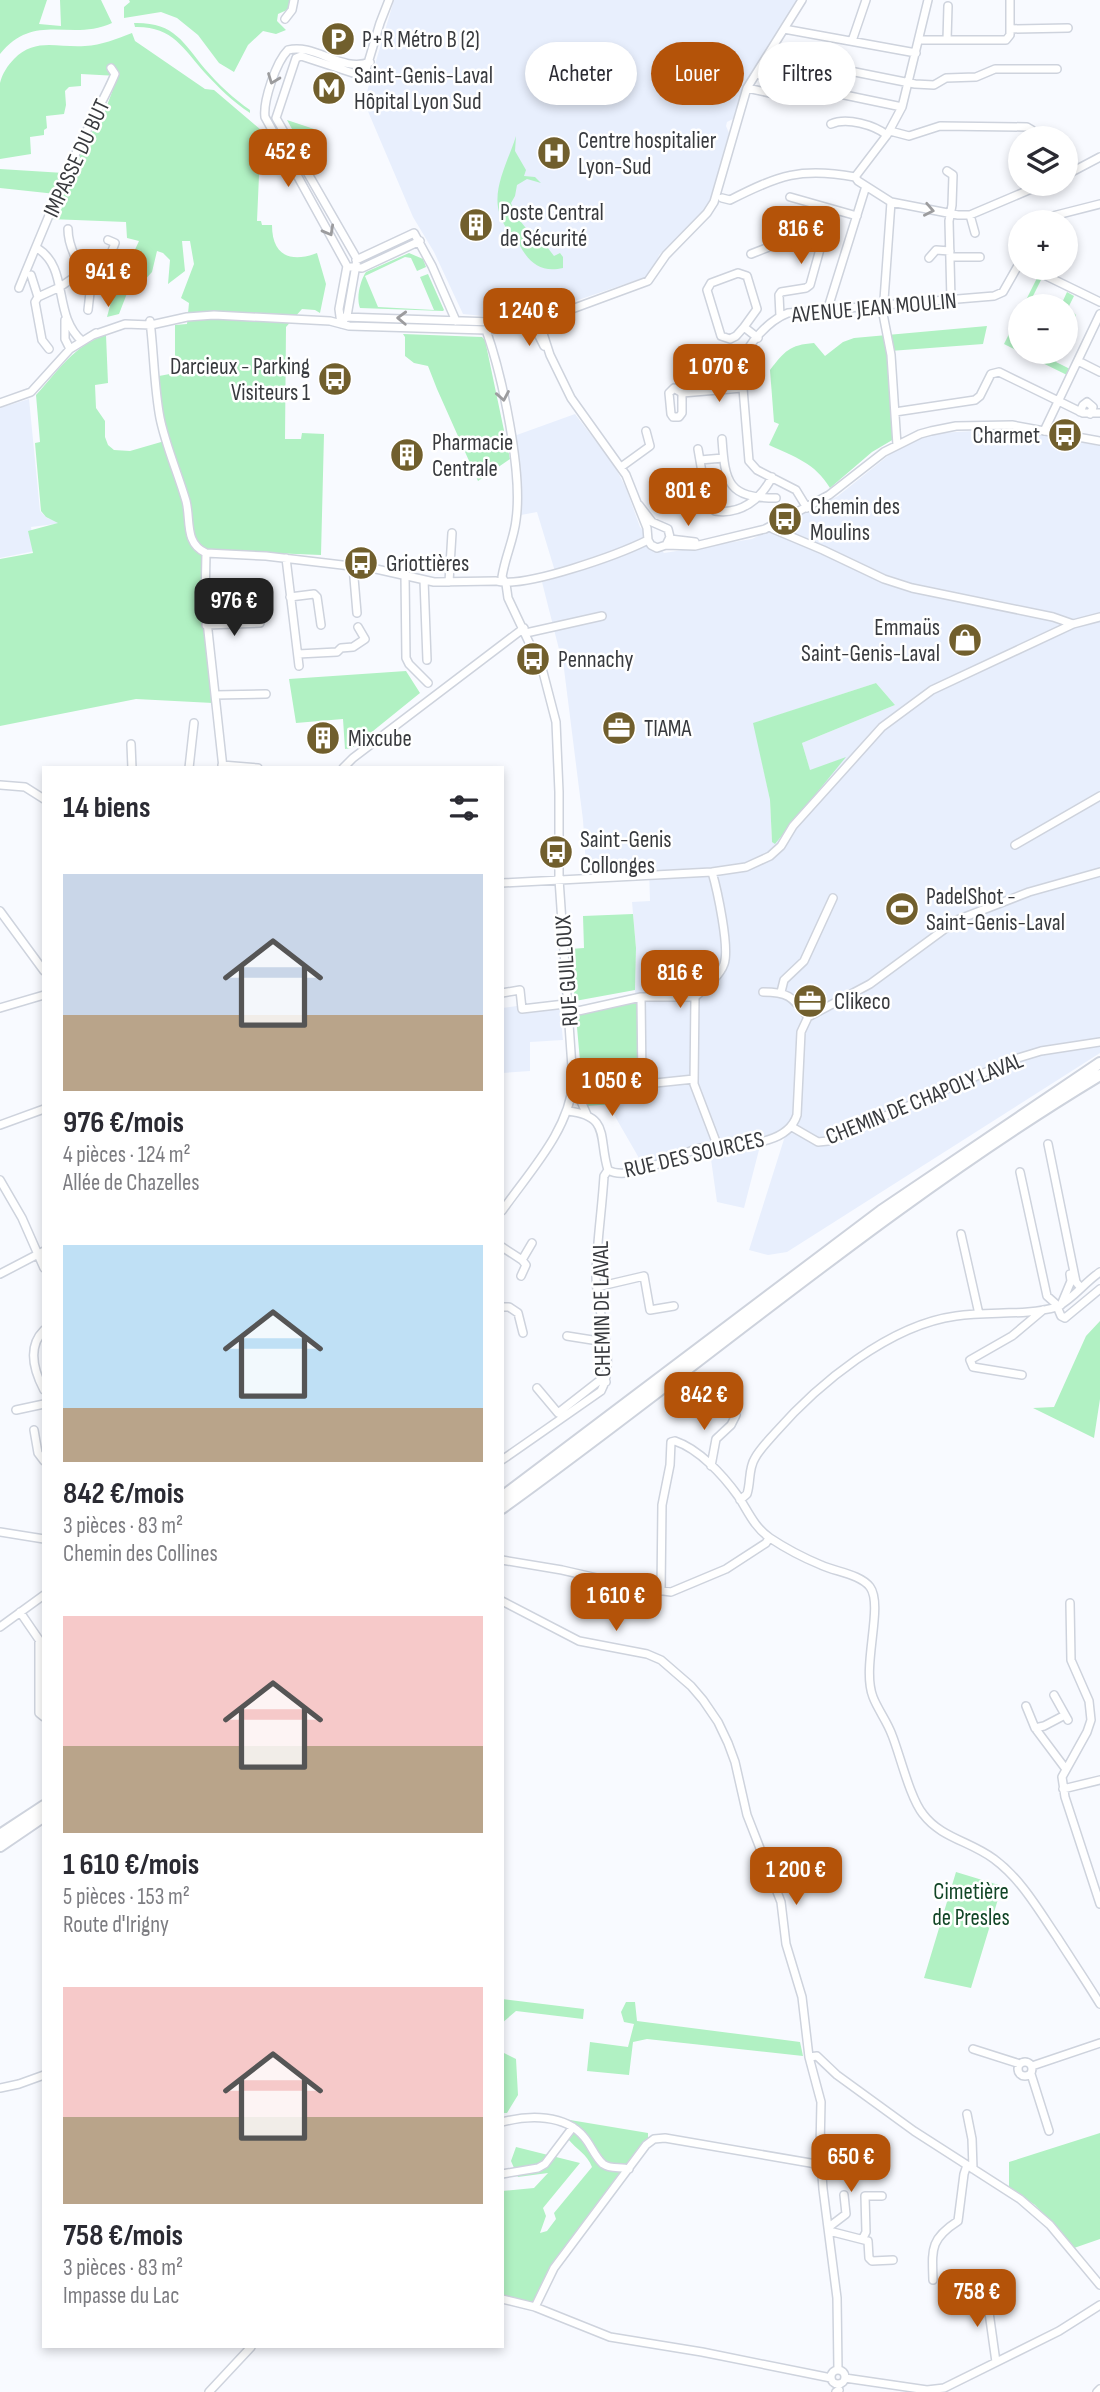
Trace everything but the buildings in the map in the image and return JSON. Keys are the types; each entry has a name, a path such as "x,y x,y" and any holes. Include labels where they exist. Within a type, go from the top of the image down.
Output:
{"highway":[{"path":"504,1495 881,1211 1100,1063"},
{"path":"504,1506 885,1219 996,1142 1100,1075"},
{"path":"0,1835 42,1807"},
{"path":"0,1846 42,1817"}],"street":[{"path":"285,19 292,10 294,0"},
{"path":"277,114 296,58 301,57 363,75 370,62 389,0"},
{"path":"0,403 31,392 71,349 82,341 115,322 135,318 154,322 214,315 330,321 342,319 457,325 486,330 536,322 648,281 666,254 707,213 714,202 747,88 802,0"},
{"path":"852,41 866,0"},
{"path":"855,177 889,133 902,107 928,0"},
{"path":"919,40 1006,40 1010,35 1010,0"},
{"path":"947,40 948,6"},
{"path":"1010,29 1068,28"},
{"path":"784,29 916,53"},
{"path":"342,319 347,266 265,117 264,106 279,63 288,51 298,49 351,65 370,62"},
{"name":"IMPASSE DU BUT","path":"19,288 47,218 115,74 111,68"},
{"path":"856,72 934,85 946,78 976,77 995,69 1057,69"},
{"path":"747,88 758,90"},
{"path":"856,97 902,107"},
{"path":"264,106 277,114 357,259 342,319"},
{"path":"265,117 277,114"},
{"path":"831,124 839,121 909,136 940,126 1008,127"},
{"path":"1078,168 1100,157"},
{"path":"947,171 953,175 951,300"},
{"path":"722,198 730,200 779,177 805,172 829,172 855,177 891,202 951,214 970,215 1014,196"},
{"path":"827,311 866,187"},
{"path":"790,197 857,216"},
{"path":"891,202 883,306 891,355 897,445"},
{"path":"1078,210 1100,204"},
{"path":"970,215 975,233"},
{"path":"68,229 68,236 83,271 92,284 89,310"},
{"path":"751,254 807,232 818,235 821,242 810,285 780,292 780,316"},
{"path":"347,266 414,233 457,325"},
{"path":"49,349 42,340 35,302 38,297 60,287 83,271 107,264 115,243 108,240"},
{"path":"347,266 356,269 368,266 420,241"},
{"path":"37,248 49,259 60,287 65,339 71,349"},
{"path":"929,258 936,250 980,257"},
{"path":"738,273 747,276 757,309 744,327 730,339 721,336 707,290 710,283 738,273"},
{"path":"31,275 38,297"},
{"name":"AVENUE JEAN MOULIN","path":"807,508 796,490 752,466 747,456 741,364 744,355 758,338 780,316 788,313 994,296 1003,292 1010,280"},
{"path":"1061,280 1100,302"},
{"path":"1078,358 1100,314"},
{"path":"65,319 70,330 82,341"},
{"path":"154,322 161,420 186,502 190,536 194,544 206,553 353,566 424,580 496,581 506,584 539,578 628,549 649,539 656,525"},
{"path":"457,325 536,322"},
{"path":"536,322 571,398 621,467 648,519 656,525 667,527 670,533 668,542"},
{"path":"744,327 758,338"},
{"path":"486,330 500,379 516,480 516,520 502,577 506,584"},
{"path":"1078,360 1099,370"},
{"path":"1044,431 1075,364"},
{"path":"895,412 975,400 980,396 991,374 999,372 1080,412 1100,413"},
{"path":"682,393 742,388"},
{"path":"639,505 649,539 657,548 668,542 695,546 759,531 780,522 829,495 884,452 920,434 956,426 1004,425 1100,441"},
{"path":"621,467 650,446 646,431"},
{"path":"722,439 723,458 732,485 738,492 759,498 776,498"},
{"path":"698,449 704,484 715,511 722,512 751,504 765,492 772,477"},
{"path":"700,460 723,458"},
{"path":"780,522 785,533"},
{"path":"771,526 884,579 912,588 1053,617 1073,624"},
{"path":"449,582 452,533"},
{"path":"206,553 206,625 223,766"},
{"path":"286,558 299,666"},
{"path":"353,566 357,613"},
{"path":"405,575 406,658 428,682"},
{"path":"424,580 427,660"},
{"name":"RUE GUILLOUX","path":"504,1208 562,1125 568,1111 573,1082 559,879 556,722 543,673 508,598 506,584"},
{"path":"290,597 314,594 317,597 321,625"},
{"path":"345,766 525,631 603,616"},
{"path":"504,883 712,872 746,867 770,856 781,846 793,826 882,727 922,696 1073,624 1100,617"},
{"path":"206,625 260,623"},
{"path":"298,654 337,652 341,648 354,647 365,639 358,627"},
{"path":"215,695 266,694"},
{"path":"189,766 194,723"},
{"path":"131,744 132,766"},
{"path":"0,785 25,787 42,798"},
{"path":"1015,845 1100,796"},
{"path":"712,872 723,927 725,958 723,967 695,997 694,1079 718,1147"},
{"path":"763,992 781,992 791,996 808,1017 877,980 957,920 1029,892 1100,872"},
{"path":"781,992 784,980 804,961 833,898"},
{"path":"0,911 42,968"},
{"path":"0,926 8,921"},
{"path":"504,993 520,990 522,1009 565,1004 569,999"},
{"path":"0,1008 42,996"},
{"path":"569,1013 641,997 695,997"},
{"path":"641,997 642,1082 646,1084 694,1079"},
{"name":"RUE DES SOURCES","path":"608,1170 613,1173 636,1171 696,1150 749,1145 792,1128 799,1104 802,1032 808,1017"},
{"name":"CHEMIN DE CHAPOLY LAVAL","path":"792,1128 818,1142 828,1141 1018,1058 1041,1051 1100,1042"},
{"name":"CHEMIN DE LAVAL","path":"504,1459 601,1391 606,1382 605,1342 596,1276 604,1176 608,1170 600,1127 596,1120 587,1115 573,1082"},
{"path":"0,1125 42,1109"},
{"path":"568,1111 587,1115"},
{"path":"1048,1144 1076,1282 1081,1288"},
{"path":"1020,1172 1047,1296 1059,1306"},
{"path":"1049,1172 1071,1281 1059,1306 1061,1316 1065,1318 1100,1289"},
{"path":"0,1180 41,1253 0,1274"},
{"path":"961,1234 979,1314"},
{"path":"522,1260 532,1243"},
{"path":"504,1248 526,1265 521,1276"},
{"path":"740,1500 747,1494 751,1467 760,1451 825,1383 861,1357 908,1331 943,1318 1043,1310 1059,1306 1100,1272"},
{"path":"597,1287 644,1276 650,1310 674,1307"},
{"path":"504,1307 518,1313 523,1333"},
{"path":"1022,1375 973,1367 970,1360 1012,1336 1043,1310"},
{"path":"42,1332 37,1337 34,1348 37,1373 42,1385"},
{"path":"567,1336 605,1342"},
{"path":"537,1388 558,1413 599,1381 606,1382"},
{"path":"16,1410 42,1404"},
{"path":"710,1466 716,1439 732,1425 736,1415"},
{"path":"34,1430 38,1453 42,1458"},
{"path":"661,1591 662,1505 670,1465 671,1442 675,1441 685,1445 710,1466 740,1500 750,1519 769,1538 822,1566 855,1577 870,1586 875,1602 869,1682 891,1731 920,1810 932,1825 980,1850 1006,1870 1028,1894 1099,1999"},
{"path":"0,1532 42,1539"},
{"path":"504,1560 671,1592 726,1569 766,1543 769,1538"},
{"path":"0,1627 42,1596"},
{"path":"504,1602 579,1641 635,1651 661,1660 703,1700 728,1743 747,1815 781,1902 786,1944 802,1997 809,2057 821,2102 822,2165 837,2298 838,2370"},
{"path":"1070,1603 1071,1660 1089,1701 1091,1720 1087,1732 1065,1768 1062,1777 1063,1789 1100,1904"},
{"path":"20,1612 42,1644 39,1713 42,1715"},
{"path":"1035,1728 1066,1717 1054,1695"},
{"path":"1026,1706 1035,1728 1065,1768"},
{"path":"1091,1720 1100,1720"},
{"path":"1063,1789 1100,1780"},
{"path":"1020,2064 1018,2068 1021,2075 1027,2076 1031,2070 1100,2043"},
{"path":"973,2049 1020,2064 1026,2062 1031,2070 1049,2131"},
{"path":"809,2057 817,2056 838,2075 914,2131 1020,2199 1044,2218 1100,2285"},
{"path":"0,2088 42,2077"},
{"path":"933,2280 932,2250 937,2237 958,2221 964,2174 970,2167 972,2139 967,2114"},
{"path":"504,2122 528,2116 573,2127 584,2137 602,2163 608,2167 629,2169"},
{"path":"504,2174 538,2168 573,2127"},
{"path":"535,2307 554,2268 646,2145 654,2139 665,2138 822,2165"},
{"path":"829,2229 846,2214 844,2195"},
{"path":"863,2238 866,2232 865,2196 882,2196"},
{"path":"829,2229 868,2241 869,2258 872,2260 893,2260"},
{"path":"986,2291 996,2362"},
{"path":"504,2299 535,2307 610,2337 831,2378 838,2390 845,2378 843,2372 838,2370"},
{"path":"845,2378 927,2390 956,2388 996,2362 1066,2327 1100,2305"},
{"path":"209,2392 250,2348"},
{"path":"831,2378 833,2372 838,2370"}],"shaded area":[{"name":"Centre hospitalier Lyon-Sud","path":"394,0 797,0 771,42 758,42 758,63 744,85 744,42 651,42 651,105 738,105 733,119 727,122 729,133 710,201 701,215 659,255 655,268 646,277 532,313 483,316 463,314 434,252 413,217 364,102"},
{"path":"29,399 40,511 47,518 63,523 31,527 35,551 0,558 0,408"},
{"path":"575,414 614,465 626,488 640,527 664,553 752,539 838,496 889,455 912,441 938,433 1011,429 1100,446 1100,1053 787,1252 768,1255 749,1250 785,1136 760,1146 744,1208 717,1202 709,1145 698,1145 643,1165 605,1099 598,1004 635,996 636,948 632,902 650,901 649,869 586,867 583,820 564,669 542,582 557,578 537,512 521,515 514,436","holes":["876,683 895,705 802,743 810,771 844,758 772,842 770,800 754,723"]},
{"path":"559,1000 563,1040 530,1042 530,1071 504,1073 504,1008"}],"green space":[{"path":"0,0 47,0 39,24 61,26 60,0 101,0 112,23 82,30 40,30 13,41 0,54"},
{"path":"129,0 291,0 289,9 278,14 277,21 286,30 276,34 263,31 248,45 234,72 219,63 198,35 177,18 161,12 124,18 124,7"},
{"path":"134,23 159,26 176,36 215,80 250,110 250,113 220,89 176,40 158,30 135,27"},
{"path":"132,33 135,41 205,89 214,90 261,130 257,221 261,221 262,225 272,225 275,244 285,254 299,257 317,253 326,284 320,313 302,309 286,327 285,439 301,439 302,433 324,434 321,555 203,550 213,703 136,699 0,726 0,559 33,553 28,531 58,523 41,511 35,443 40,442 36,395 76,352 106,335 108,383 95,385 96,408 105,421 108,445 114,450 130,451 168,440 159,376 175,373 175,325 187,324 189,303 181,298 194,264 190,241 182,241 185,271 168,284 170,260 157,251 152,272 141,284 131,283 119,314 107,317 115,287 111,277 126,269 139,241 127,238 126,222 50,219 85,142 103,116 118,76 81,74 81,86 69,87 65,91 64,114 46,116 47,128 44,135 30,137 31,154 0,159 0,83 12,61 30,48 47,45 91,45"},
{"path":"287,120 314,129 325,148 307,156"},
{"path":"516,136 515,151 526,170 524,176 535,177 541,183 527,179 517,185 512,207 530,233 534,230 554,256 560,253 563,257 563,268 548,269 536,265 519,244 517,245 500,215 499,186"},
{"path":"0,169 64,173 56,194 0,188"},
{"path":"409,253 423,259 426,267 417,271 411,258 405,257 365,276 378,307 434,310 420,277 428,274 444,310 443,311 360,308 359,290 366,272"},
{"path":"1036,280 1041,280 1034,294 1029,294"},
{"path":"987,326 983,344 890,351 894,439 872,452 830,488 811,467 769,445 779,424 774,422 770,370 793,347 814,343 825,356 843,342 854,338"},
{"path":"403,334 482,337 485,340 510,459 478,481 428,366 414,363 405,356"},
{"path":"1045,364 1060,364 1070,369 1067,375"},
{"path":"406,671 420,693 352,748 345,749 343,719 296,723 289,679"},
{"path":"876,683 895,705 802,743 810,770 846,757 775,844 772,842 770,800 753,723"},
{"path":"633,914 636,948 635,990 575,1001 570,949 584,948 583,916"},
{"path":"637,1002 639,1086 617,1104 584,1106 576,1016"},
{"path":"1100,1321 1100,1399 1094,1438 1033,1408 1054,1407 1086,1336"},
{"name":"Cimetière de Presles","path":"956,1872 1002,1886 971,1988 924,1978"},
{"path":"504,1999 584,2009 583,2019 516,2011 504,2021"},
{"path":"626,2002 635,2002 637,2021 800,2042 803,2056 647,2039 633,2042 629,2075 587,2071 590,2042 628,2047 634,2024 624,2022 621,2012"},
{"path":"504,2053 516,2059 518,2095 507,2113 504,2113"},
{"path":"558,2118 648,2133 648,2138 533,2304 504,2297 504,2191 534,2188 548,2173 518,2177 511,2161 516,2147 580,2163 543,2208 546,2216 540,2233 547,2231 556,2219 554,2213 592,2167 585,2155 568,2139 575,2126"},
{"path":"1100,2133 1100,2239 1074,2248 1035,2205 1009,2188 1009,2162"}],"place":[{"name":"P+R Métro B (2)","path":"338,39"},
{"name":"Saint-Genis-Laval Hôpital Lyon Sud","path":"329,88"},
{"name":"Centre hospitalier Lyon-Sud","path":"554,153"},
{"name":"Poste Central de Sécurité","path":"476,225"},
{"name":"Darcieux - Parking Visiteurs 1","path":"335,379"},
{"name":"Charmet","path":"1065,435"},
{"name":"Pharmacie Centrale","path":"407,455"},
{"name":"Chemin des Moulins","path":"785,519"},
{"name":"Griottières","path":"361,563"},
{"name":"Emmaüs Saint-Genis-Laval","path":"965,640"},
{"name":"Pennachy","path":"533,659"},
{"name":"TIAMA","path":"619,728"},
{"name":"Mixcube","path":"323,738"},
{"name":"Saint-Genis Collonges","path":"556,852"},
{"name":"PadelShot - Saint-Genis-Laval","path":"902,909"},
{"name":"Clikeco","path":"810,1001"}]}
